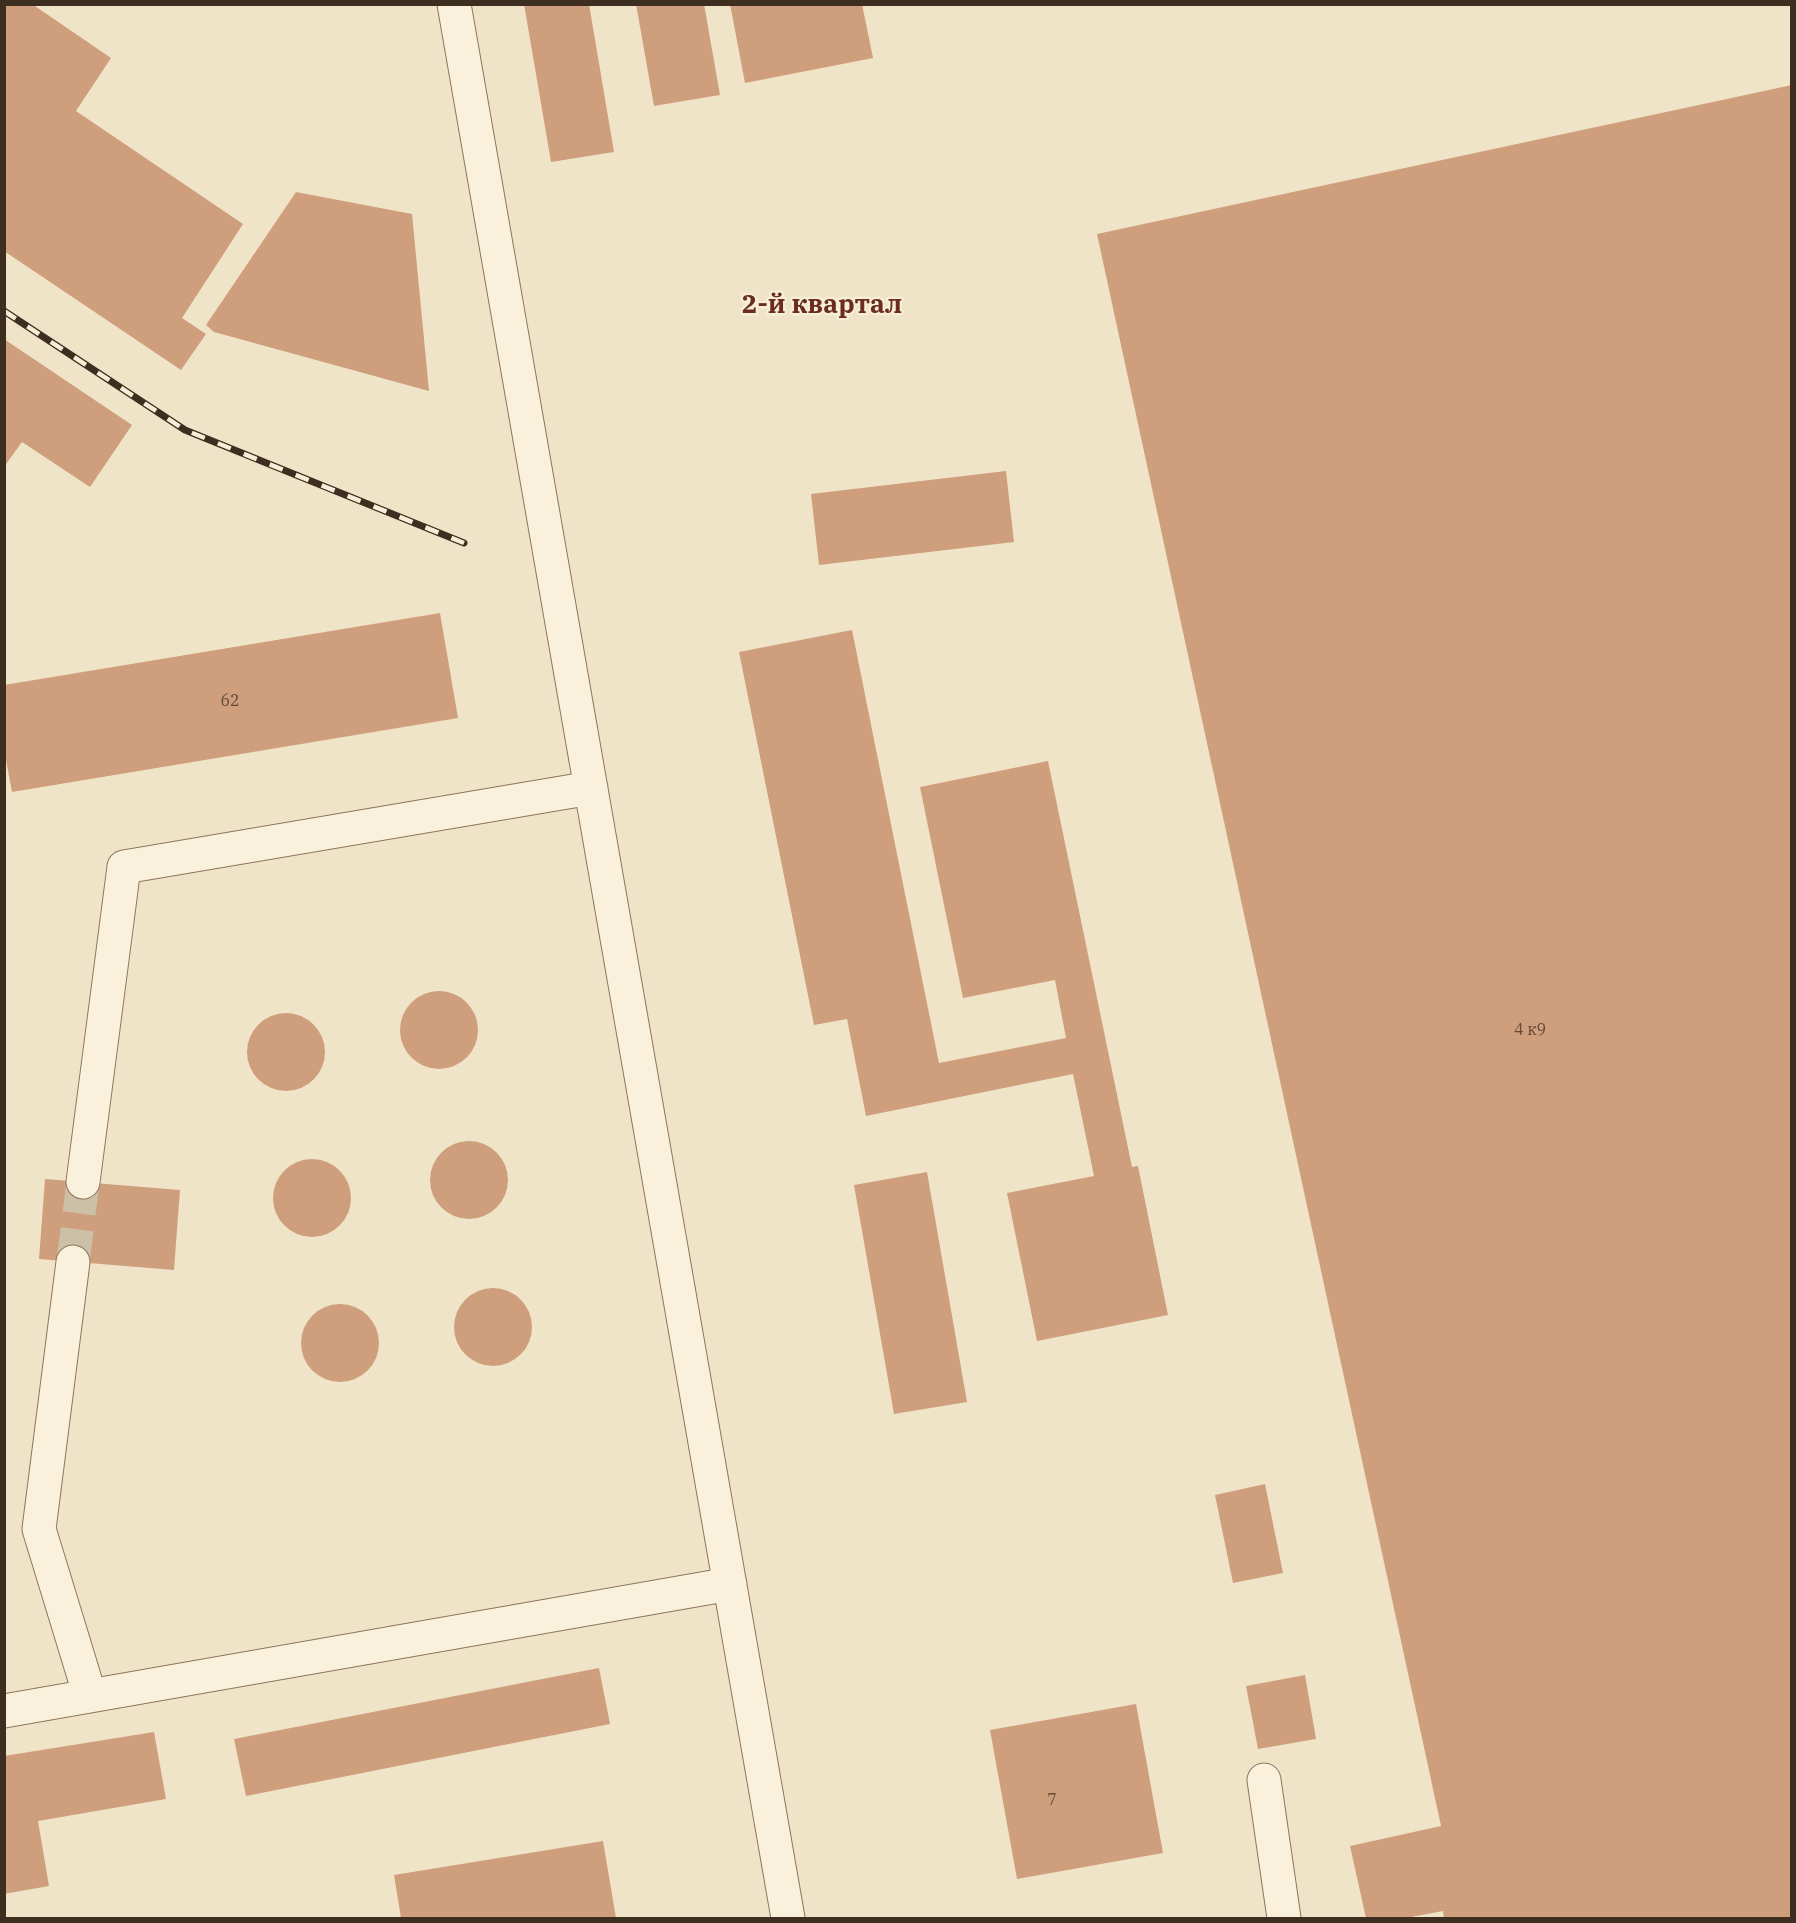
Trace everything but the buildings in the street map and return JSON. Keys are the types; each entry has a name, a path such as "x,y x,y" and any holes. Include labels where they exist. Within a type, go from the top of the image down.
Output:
{"lane":[{"path":"454,4 788,1918"},
{"path":"83,1182 124,867 591,788"},
{"path":"73,1262 39,1529 90,1696"},
{"path":"4,1711 730,1584"},
{"path":"1264,1780 1284,1918"}],"tunnel":[{"path":"73,1262 83,1182"}],"railway":[{"path":"4,311 185,430 464,543"}],"district":[{"name":"2-й квартал","path":"822,305"}]}
